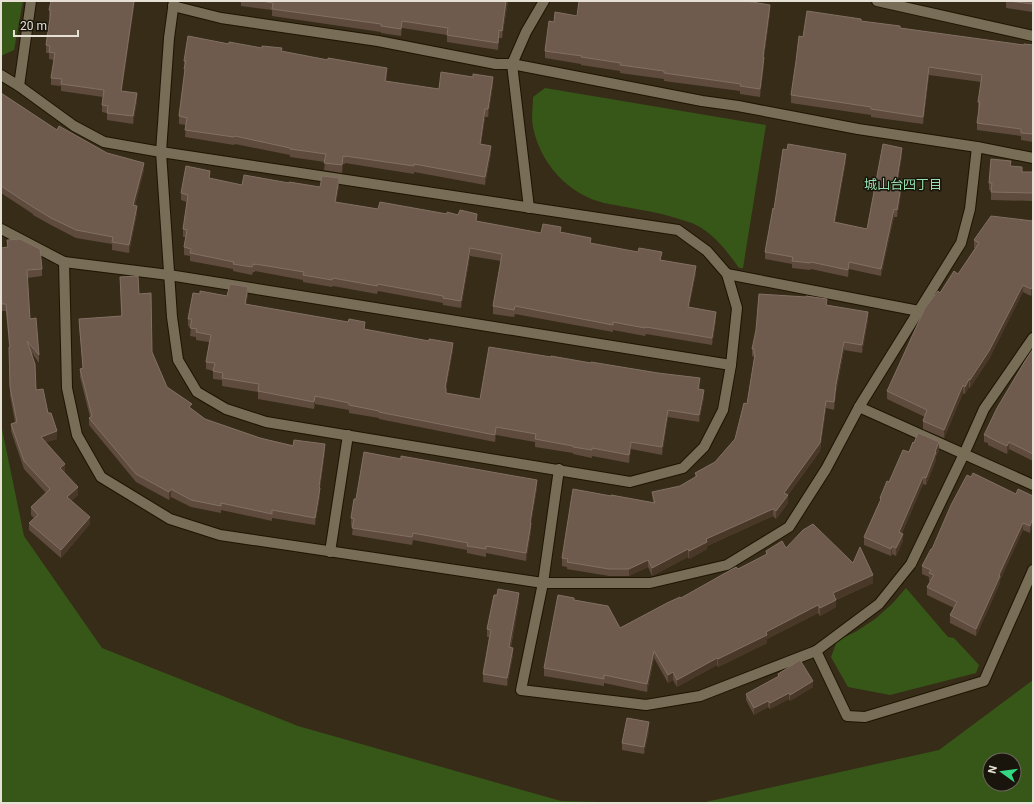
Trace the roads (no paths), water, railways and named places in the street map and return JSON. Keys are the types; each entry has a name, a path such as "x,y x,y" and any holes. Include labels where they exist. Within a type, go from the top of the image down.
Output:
{"street":[{"path":"19,86 31,1"},
{"path":"529,208 512,64 526,32 544,1"},
{"path":"877,1 1033,36"},
{"path":"1,75 19,86 74,126 104,142 161,152 678,230 707,252 727,274 737,308 731,365 723,410 704,447 683,468 630,482 559,469 266,422 226,409 197,392 178,360 172,317 161,152 169,38 174,3 221,18 378,41 496,64 512,64 702,101 1033,158"},
{"path":"64,262 67,388 77,434 101,477 170,519 220,535 543,583 650,583 727,565 789,527 826,469 859,407 961,243 970,209 977,148"},
{"path":"1,229 64,262 169,275 731,365"},
{"path":"727,274 919,311"},
{"path":"559,469 543,583 521,690 646,706 700,696 816,651 879,604 911,564 984,409 1033,338"},
{"path":"859,407 1033,485"},
{"path":"330,552 348,435"},
{"path":"816,651 847,716 865,717 984,681 1033,570"}],"district":[{"name":"城山台四丁目","path":"903,184"}]}
